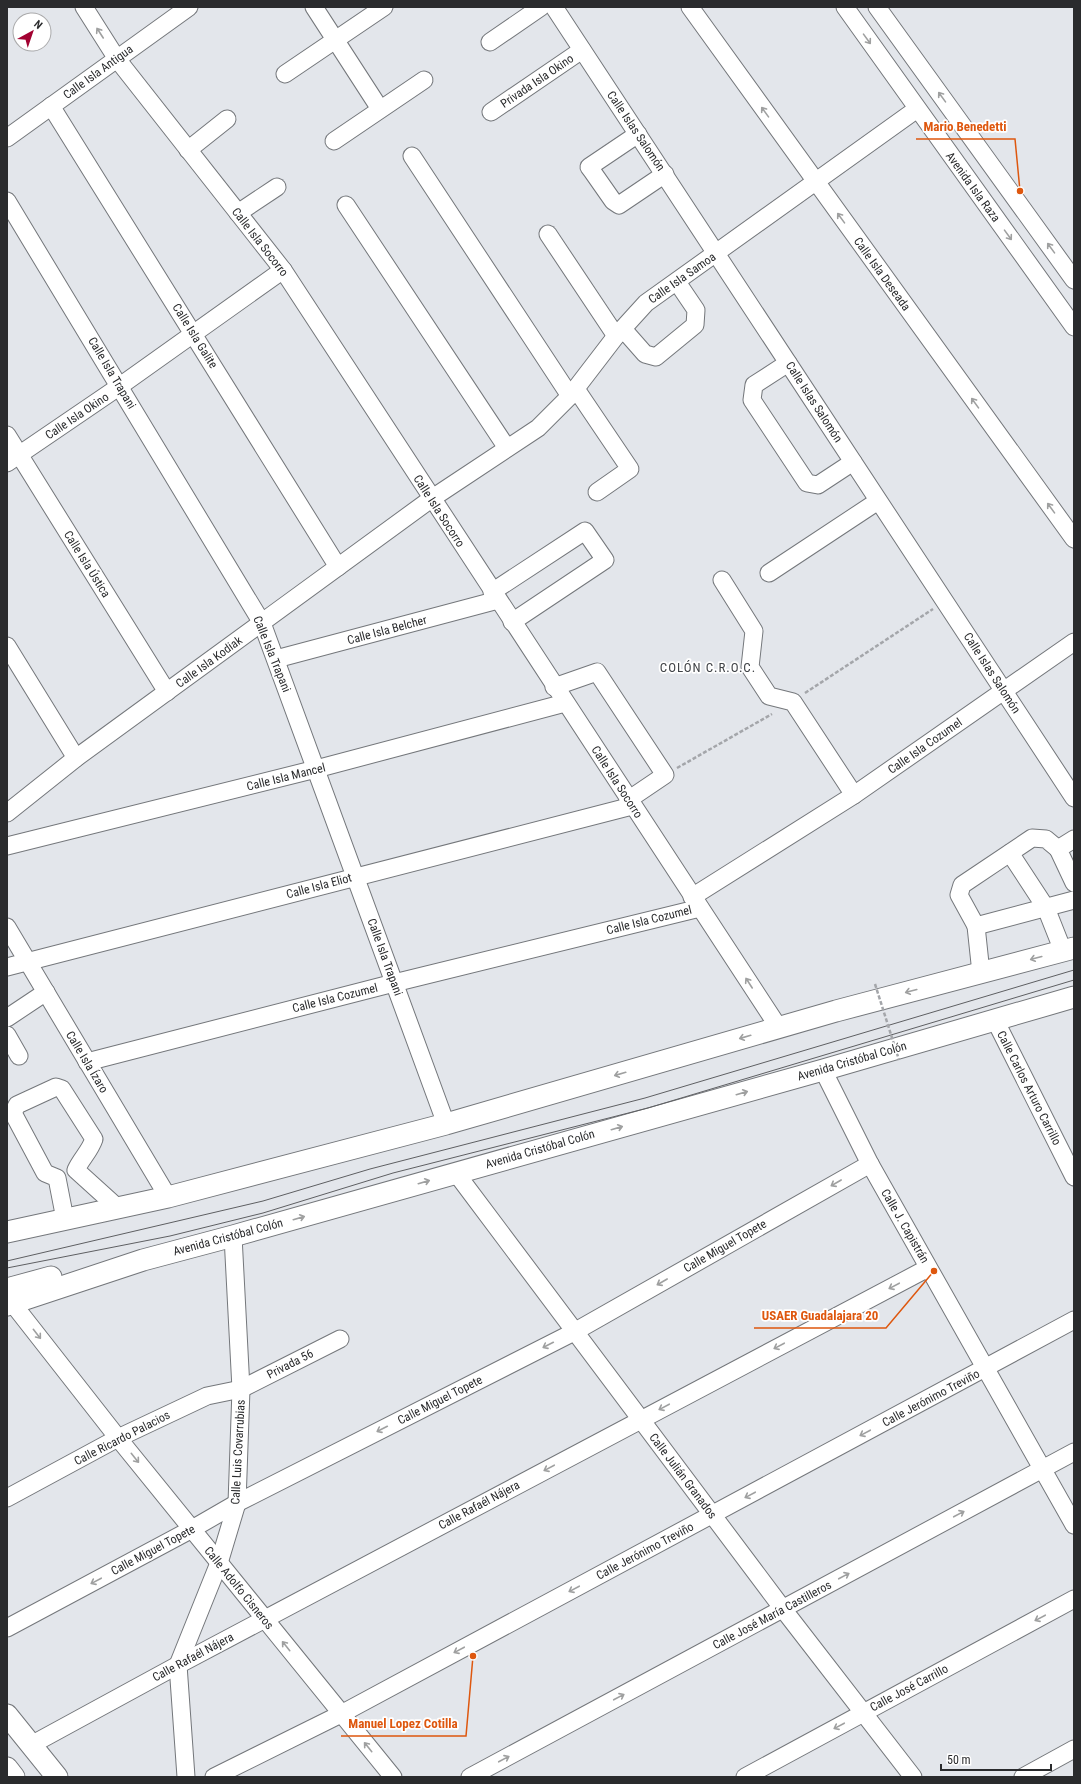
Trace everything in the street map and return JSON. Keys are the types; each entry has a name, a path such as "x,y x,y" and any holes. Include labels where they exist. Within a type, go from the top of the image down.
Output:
{"main road":[{"path":"7,1232 168,1197 446,1124 779,1028 1069,950"},
{"name":"Avenida Cristóbal Colón","path":"9,1298 71,1271 143,1260 233,1236 823,1070 1074,997"},
{"path":"7,1716 57,1777"},
{"path":"7,1768 14,1777"}],"street":[{"name":"Calle Isla Socorro","path":"84,7 117,59 283,270 554,687 779,1028"},
{"name":"Calle Isla Antigua","path":"7,138 189,7"},
{"path":"314,7 380,109"},
{"path":"285,74 384,7"},
{"path":"490,42 541,7"},
{"name":"Calle Islas Salomón","path":"554,7 1074,798"},
{"name":"Calle Isla Deseada","path":"690,7 1074,540"},
{"name":"Avenida Isla Raza","path":"845,7 1074,327"},
{"path":"877,7 1074,280"},
{"name":"Privada Isla Okino","path":"491,112 582,50"},
{"path":"334,141 424,80"},
{"name":"Calle Isla Galite","path":"51,106 338,567"},
{"name":"Calle Isla Samoa","path":"431,499 538,428 573,393 620,332 646,303 717,254 917,109"},
{"path":"188,150 227,119"},
{"path":"638,134 589,167 612,201 619,205 665,174"},
{"path":"412,156 573,393 630,469 597,492"},
{"path":"238,213 278,187"},
{"name":"Calle Isla Trapani","path":"7,201 262,623 446,1124"},
{"path":"346,205 508,448"},
{"path":"548,234 620,332 645,354 656,357 696,325 696,310 677,282"},
{"name":"Calle Isla Okino","path":"13,459 120,386 283,270"},
{"path":"788,363 754,386 752,400 794,464 807,483 818,485 853,462"},
{"name":"Calle Isla Ústica","path":"7,435 13,459 167,692"},
{"name":"Calle Isla Kodiak","path":"7,813 76,758 431,499"},
{"path":"769,573 878,501"},
{"name":"Calle Isla Belcher","path":"276,659 495,596 585,531 605,560 512,622"},
{"path":"722,580 754,631 750,667 769,696 793,702 854,795"},
{"name":"Calle Isla Cozumel","path":"87,1062 394,983 696,902 854,795 1074,642"},
{"path":"7,646 76,758"},
{"path":"554,687 598,672 665,775"},
{"name":"Calle Isla Mancel","path":"7,846 316,769 565,703"},
{"name":"Calle Isla Eliot","path":"7,967 355,877 630,803 665,775"},
{"path":"981,973 976,926 959,895 962,886 1032,838 1046,839 1058,850 1074,883"},
{"path":"1058,850 1074,838"},
{"path":"1010,853 1046,908 1069,950"},
{"path":"976,926 1074,900"},
{"name":"Calle Isla Ízaro","path":"7,927 168,1197"},
{"path":"7,1018 46,992"},
{"name":"Calle Carlos Arturo Carrillo","path":"995,1020 1074,1177"},
{"path":"7,1035 19,1056"},
{"name":"Calle J. Capistrán","path":"823,1070 870,1164 1074,1525"},
{"path":"65,1219 57,1178 45,1173 13,1113 17,1105 56,1087 62,1089 94,1139 91,1148 79,1162 76,1170 118,1208"},
{"name":"Calle Miguel Topete","path":"7,1628 192,1529 237,1503 574,1332 870,1164"},
{"name":"Calle Julián Granados","path":"456,1173 783,1609 913,1777"},
{"name":"Calle Luis Covarrubias","path":"186,1777 178,1665 219,1563 237,1503 241,1389 233,1236"},
{"name":"Calle Rafaél Nájera","path":"31,1745 178,1665 928,1268"},
{"name":"Calle Adolfo Cisneros","path":"9,1298 118,1438 393,1777"},
{"name":"Calle Jerónimo Treviño","path":"214,1777 341,1714 1074,1320"},
{"name":"Privada 56","path":"241,1389 340,1339"},
{"name":"Calle Ricardo Palacios","path":"7,1498 118,1438 207,1396 241,1389"},
{"name":"Calle José María Castilleros","path":"470,1777 1074,1452"},
{"name":"Calle José Carrillo","path":"744,1777 1074,1600"},
{"path":"1023,1777 1074,1749"}],"path":[{"path":"665,775 793,702 944,601"},
{"path":"875,984 899,1060"}],"tram line":[{"path":"7,1261 263,1201 370,1169 645,1098 1074,970"},
{"path":"7,1268 170,1236 263,1213 393,1173 648,1108 1074,980"}],"place":[{"name":"Mario Benedetti","path":"1020,191"},
{"name":"USAER Guadalajara 20","path":"934,1271"},
{"name":"Manuel Lopez Cotilla","path":"473,1656"}],"district":[{"name":"COLÓN C.R.O.C.","path":"708,667"}]}
